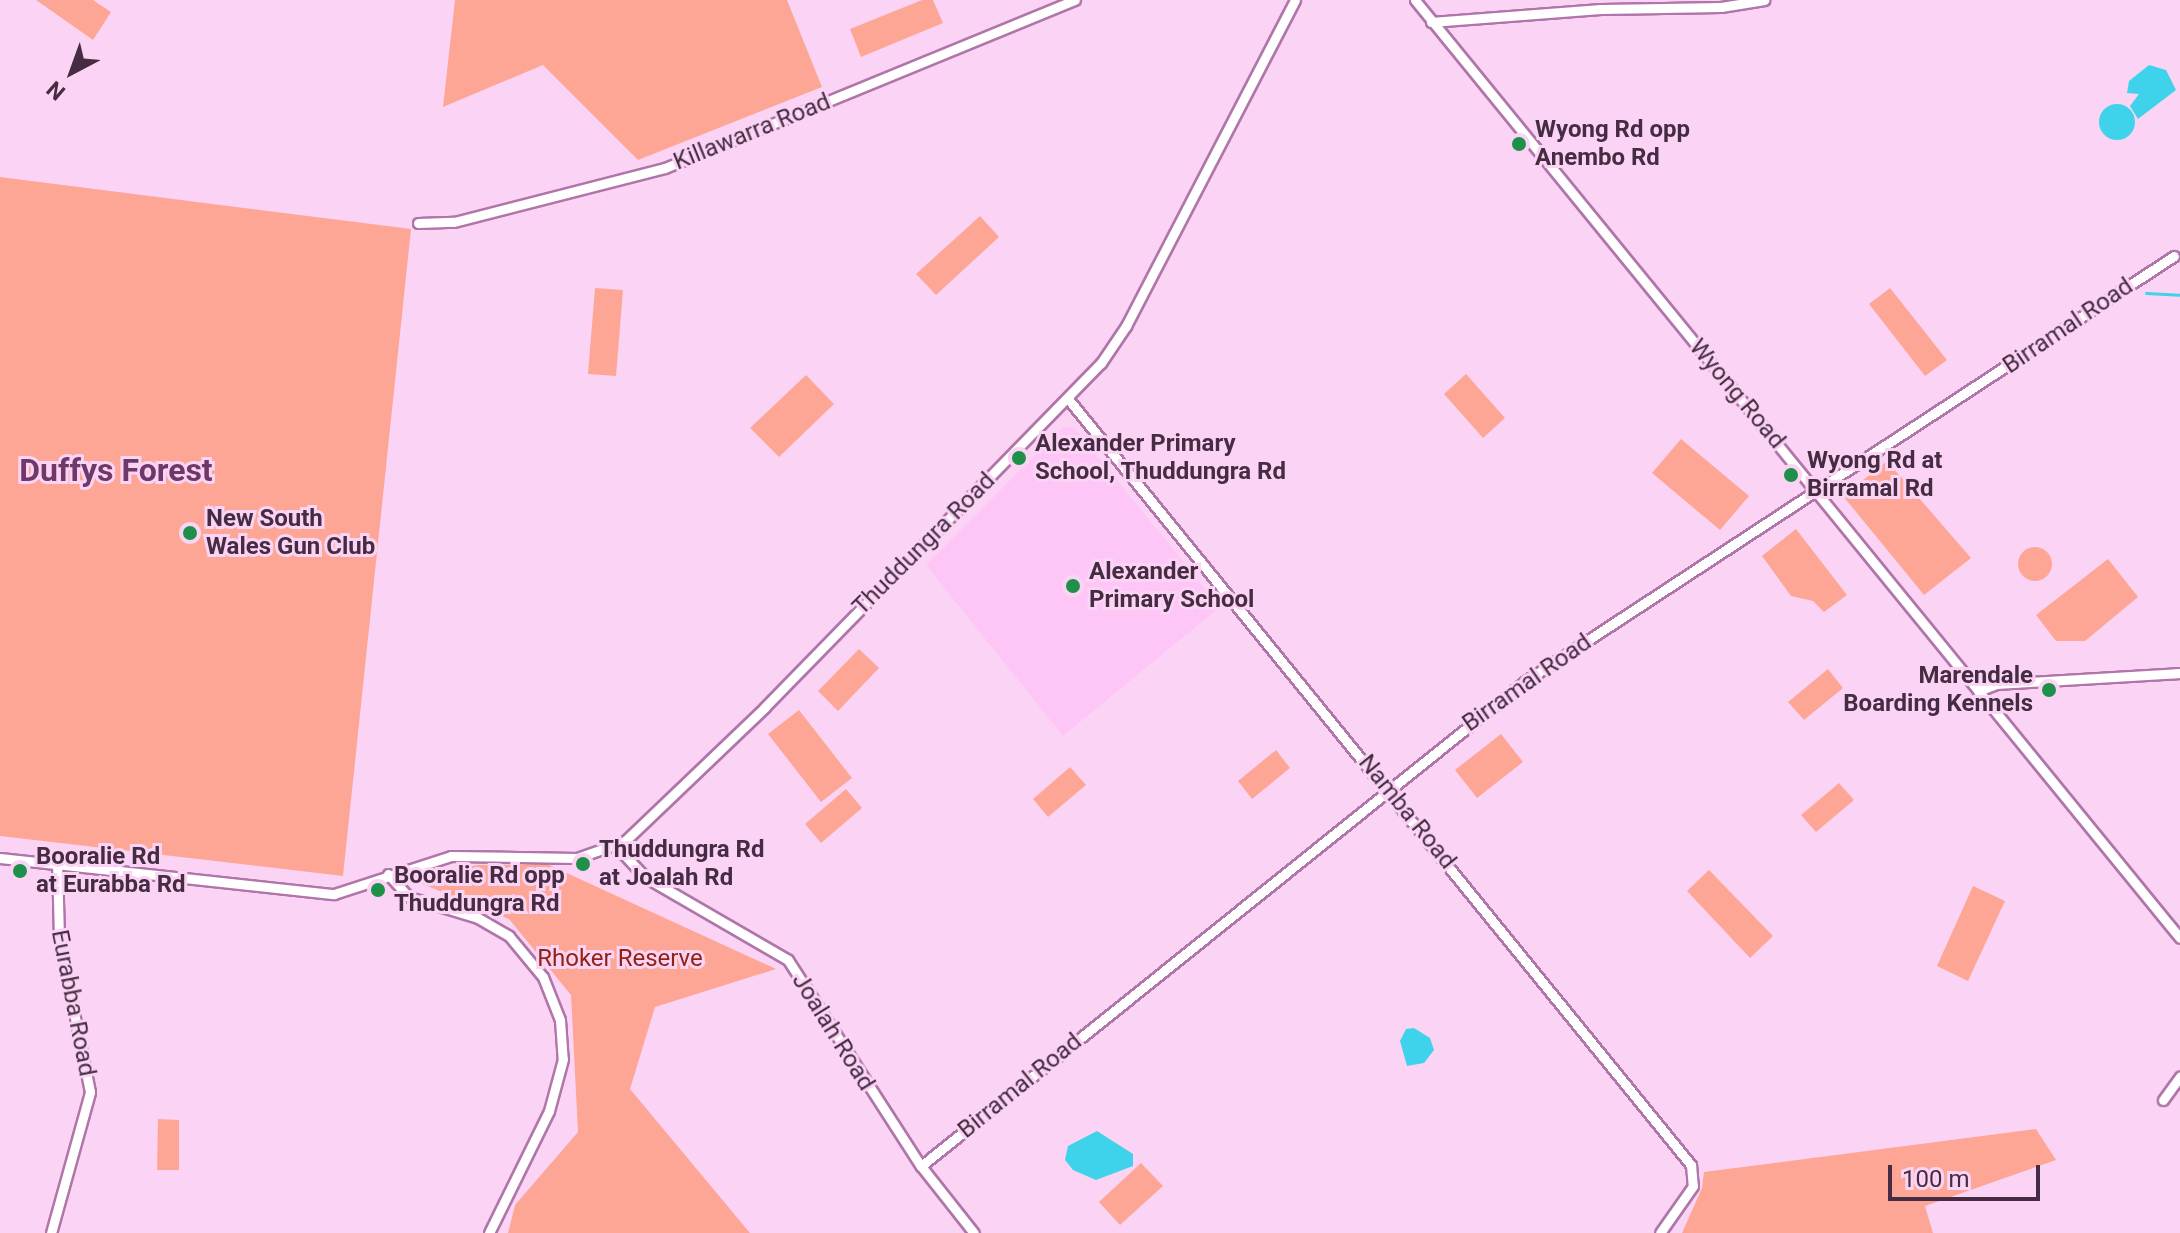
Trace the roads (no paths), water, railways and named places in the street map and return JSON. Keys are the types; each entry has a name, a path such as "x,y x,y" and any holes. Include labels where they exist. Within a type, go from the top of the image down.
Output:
{"street":[{"name":"Killawarra Road","path":"418,223 454,222 665,168 1075,0"},
{"name":"Thuddungra Road","path":"0,858 321,894 349,890 388,874 466,854 577,858 616,846 687,783 1069,400 1126,326 1295,0"},
{"name":"Wyong Road","path":"1415,0 2180,938"},
{"path":"1431,22 1601,9 1721,7 1764,0"},
{"name":"Birramal Road","path":"921,1166 1524,682 1819,493 2174,256"},
{"name":"Namba Road","path":"1069,400 1691,1165 1693,1186 1660,1233"},
{"path":"1978,691 2012,683 2180,673"},
{"name":"Joalah Road","path":"616,846 645,877 788,960 921,1166 974,1233"},
{"name":"Eurabba Road","path":"51,1233 90,1092 59,938 57,864"},
{"path":"388,874 409,897 478,918 509,936 543,977 560,1020 563,1059 549,1111 489,1233"},
{"path":"2163,1100 2180,1077"}],"water":[{"path":"2149,65 2166,70 2176,90 2138,119 2130,106 2139,94 2127,93 2129,81"},
{"path":"2117,104 2130,109 2135,122 2130,135 2117,140 2104,135 2099,122 2104,109"},
{"path":"1414,1028 1430,1038 1434,1050 1424,1063 1407,1066 1400,1041 1406,1029"},
{"path":"1097,1131 1133,1154 1133,1166 1096,1180 1073,1170 1065,1160 1068,1146"}],"waterway":[{"path":"2146,293 2180,295"}],"place":[{"name":"Wyong Rd opp Anembo Rd","path":"1519,144"},
{"name":"Alexander Primary School, Thuddungra Rd","path":"1019,458"},
{"name":"Wyong Rd at Birramal Rd","path":"1791,475"},
{"name":"New South Wales Gun Club","path":"190,533"},
{"name":"Alexander Primary School","path":"1073,586"},
{"name":"Marendale Boarding Kennels","path":"2049,690"},
{"name":"Thuddungra Rd at Joalah Rd","path":"583,864"},
{"name":"Booralie Rd at Eurabba Rd","path":"20,871"},
{"name":"Booralie Rd opp Thuddungra Rd","path":"378,890"}],"district":[{"name":"Duffys Forest","path":"116,470"}],"park label":[{"name":"Rhoker Reserve","path":"620,959"}]}
